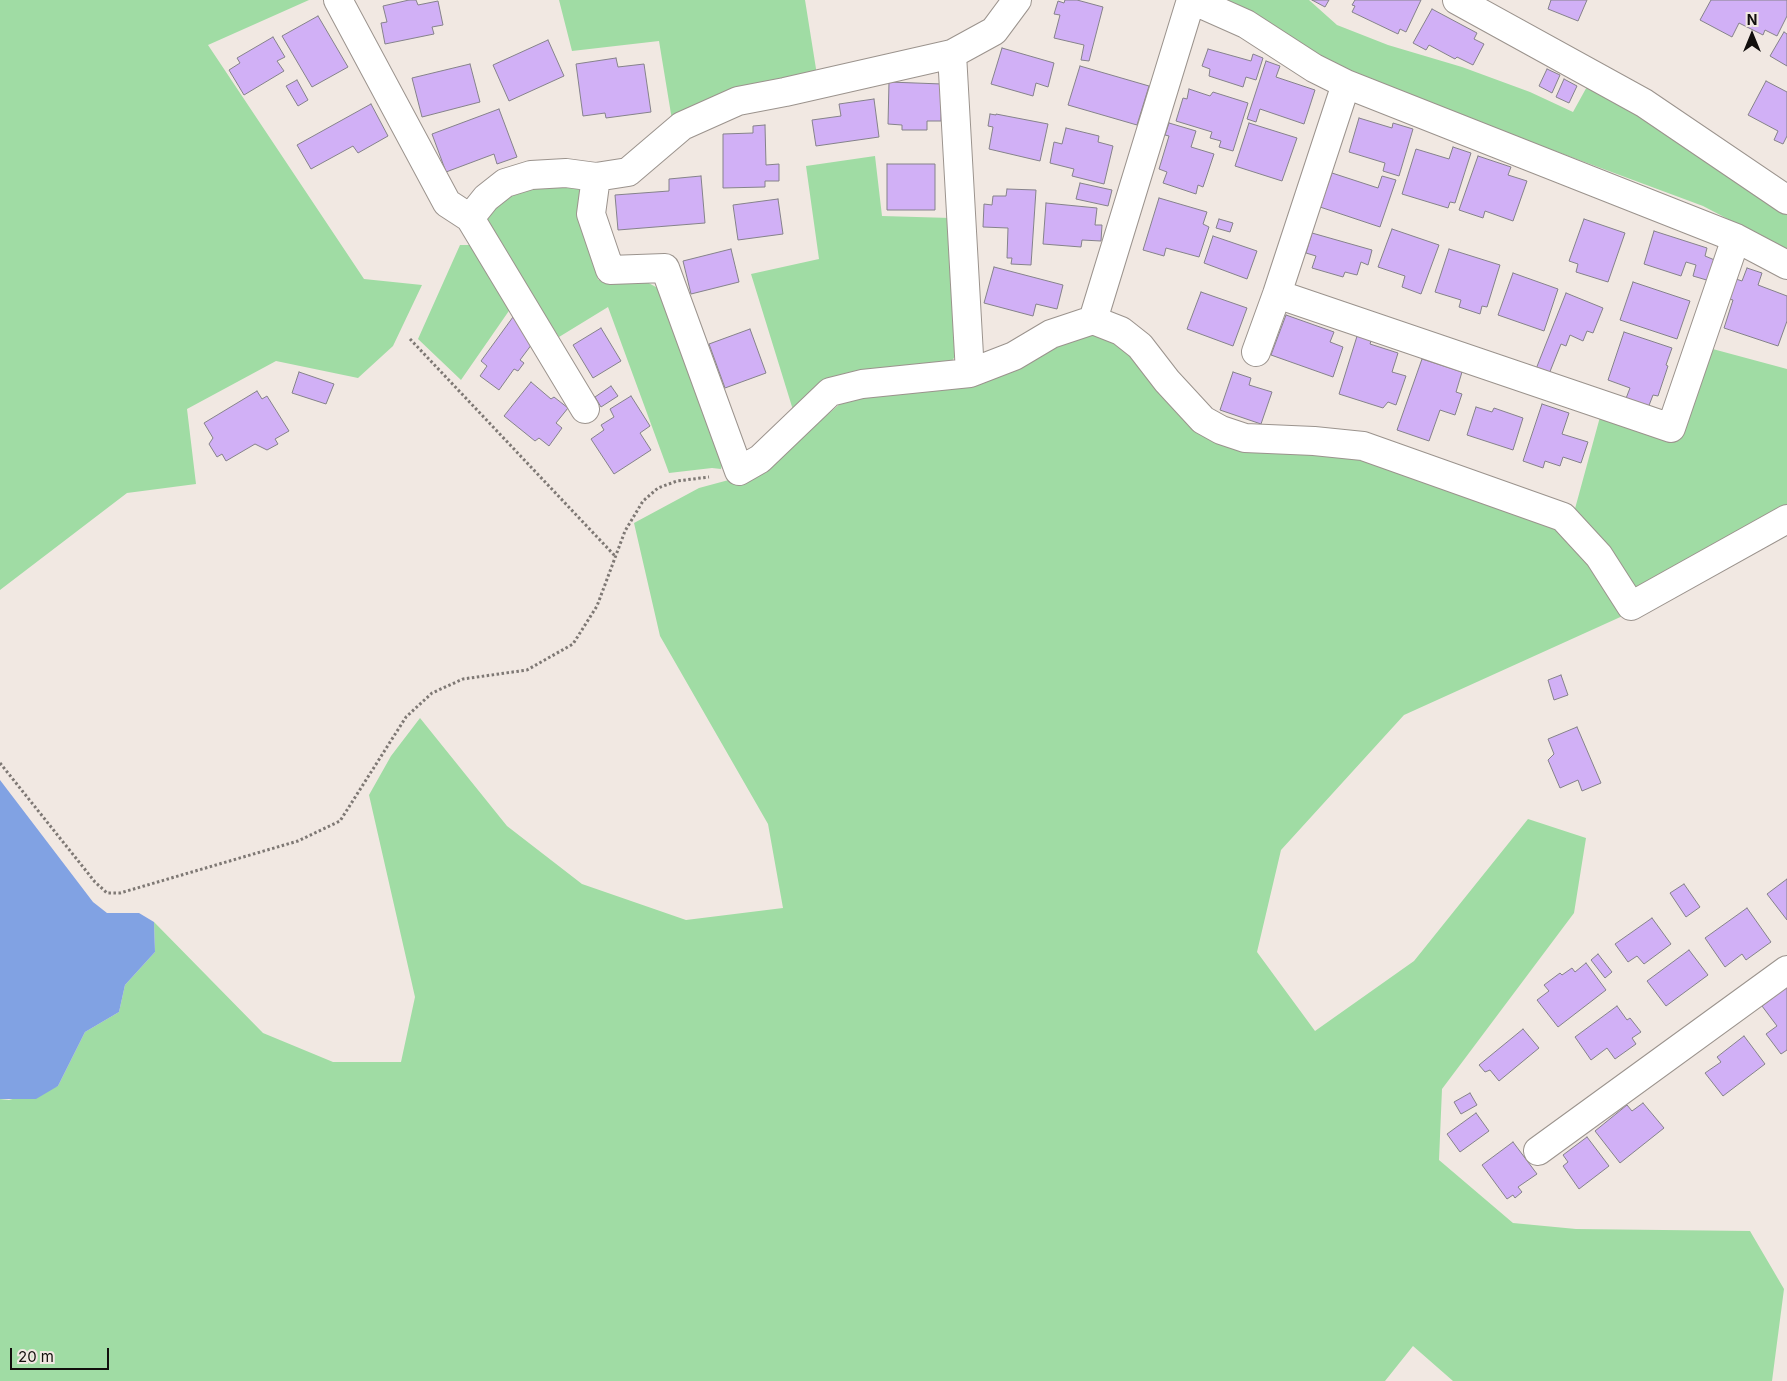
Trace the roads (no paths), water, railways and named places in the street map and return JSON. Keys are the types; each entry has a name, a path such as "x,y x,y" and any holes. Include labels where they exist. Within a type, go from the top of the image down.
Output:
{"street":[{"path":"338,0 447,204 470,218 585,409"},
{"path":"1093,320 1192,0 1246,24 1314,68 1346,84 1736,238 1787,265"},
{"path":"1457,0 1644,103 1787,200"},
{"path":"470,218 486,198 505,183 531,175 566,173 596,177 628,172 682,126 738,101 952,54 994,31 1011,3"},
{"path":"952,54 970,373"},
{"path":"1256,352 1346,84"},
{"path":"596,177 591,214 610,270 665,268 739,471 760,460 830,392 862,384 970,373 1014,356 1051,334 1093,320 1121,331 1140,346 1167,381 1203,420 1221,430 1245,438 1314,441 1363,446 1562,517 1599,556 1631,606 1787,519"},
{"path":"1277,294 1671,428 1736,238"},
{"path":"1538,1151 1787,970"}],"water":[{"path":"0,780 93,902 107,913 139,913 154,922 155,952 125,985 119,1012 85,1032 58,1086 36,1099 0,1099"}]}
